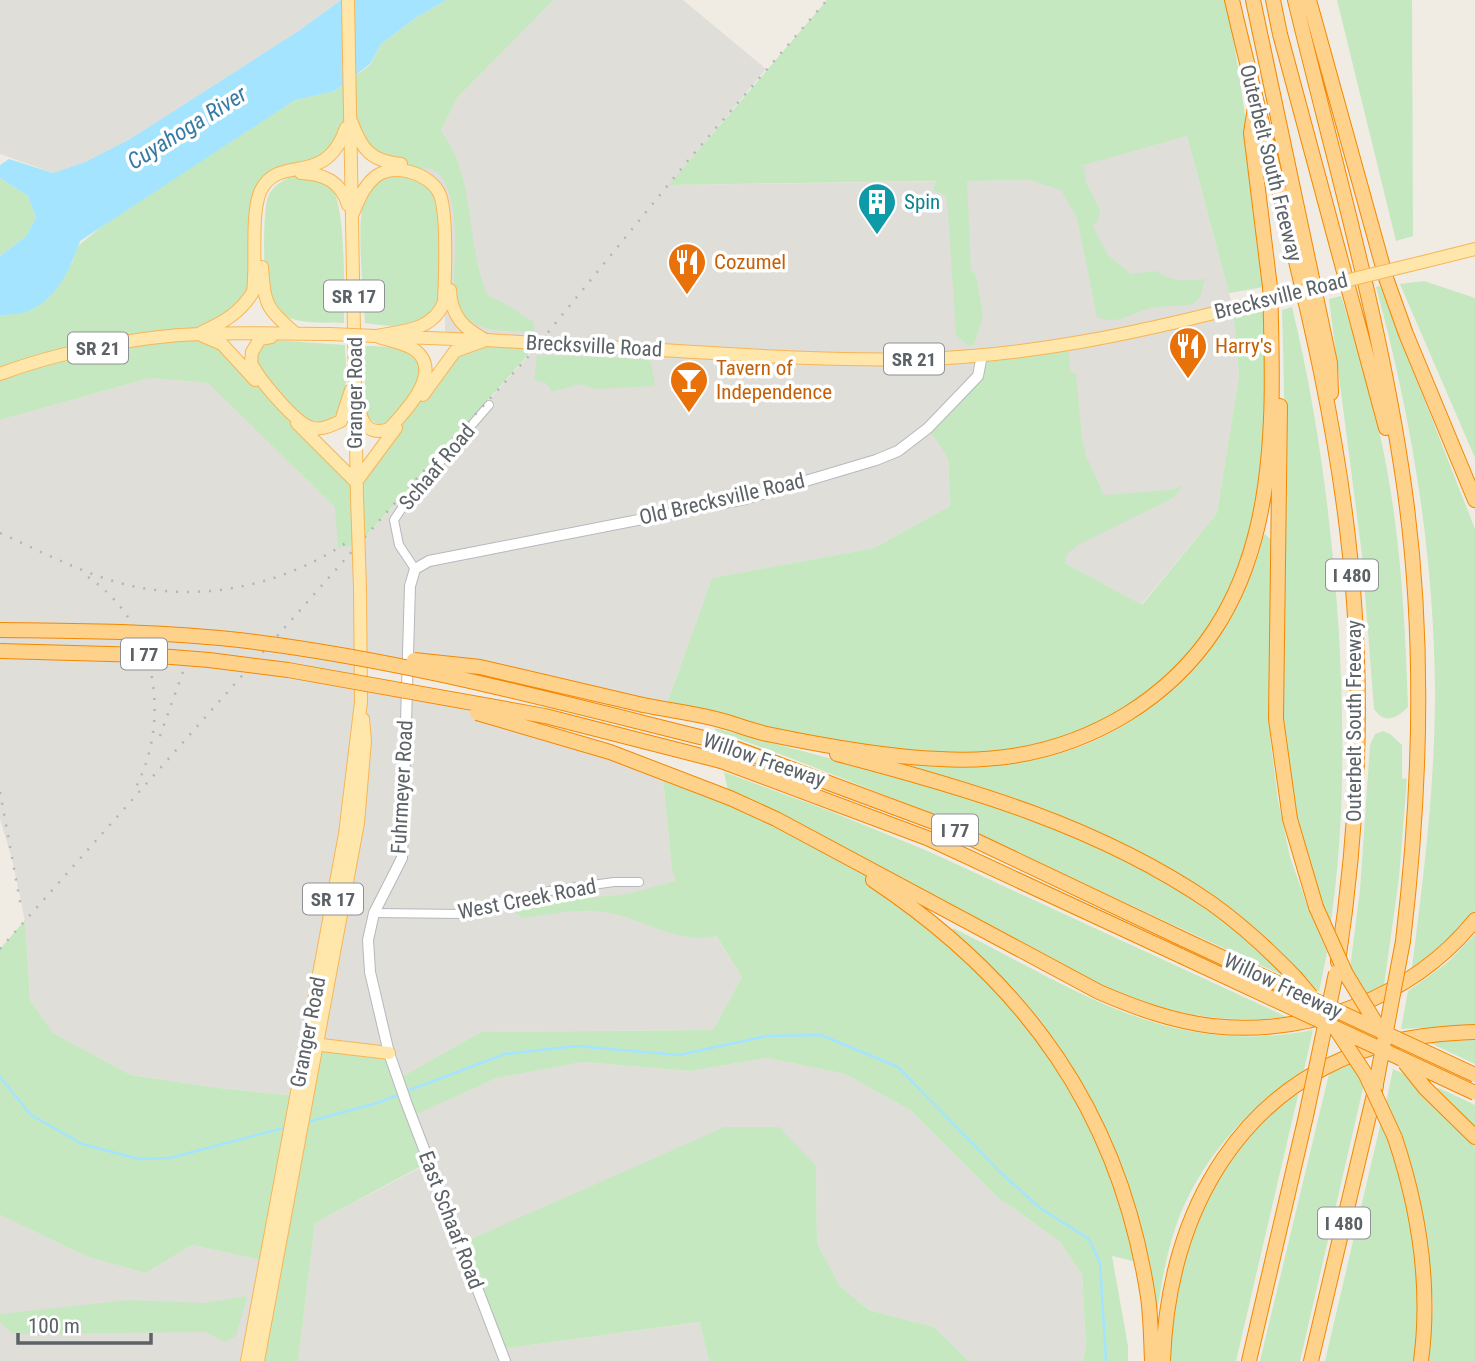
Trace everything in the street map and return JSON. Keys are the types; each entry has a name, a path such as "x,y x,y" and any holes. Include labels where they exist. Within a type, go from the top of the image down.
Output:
{"highway":[{"name":"Outerbelt South Freeway","path":"1232,0 1292,247 1333,437 1345,514 1354,603 1358,726 1352,848 1336,973 1307,1116 1249,1361"},
{"path":"1253,0 1330,363 1333,437"},
{"path":"1273,0 1283,46 1382,409 1416,595"},
{"name":"I 480","path":"1295,0 1340,177 1390,397 1403,478 1416,595 1420,721 1415,824 1403,941 1376,1084 1311,1361"},
{"path":"1309,0 1386,278 1406,334 1475,500"},
{"path":"1256,98 1251,133 1276,322 1280,413 1276,719 1290,819 1316,907 1335,953 1368,1012 1426,1088 1475,1137"},
{"path":"766,734 920,758 972,760 1008,757 1037,752 1090,734 1138,706 1166,685 1214,632 1236,594 1253,550 1269,460 1272,367 1270,286"},
{"name":"Willow Freeway","path":"0,630 239,640 405,666 716,741 947,827 1475,1075"},
{"path":"239,640 481,667 643,705 714,718 982,794 1030,811 1120,850 1182,884 1255,938 1295,977 1350,1048 1381,1105 1395,1138 1413,1200 1424,1268 1425,1303 1421,1361"},
{"name":"Willow Freeway","path":"0,651 146,654 288,670 545,716 721,761 927,838 1475,1093"},
{"path":"288,670 485,714 662,770 776,819 911,906 961,946 1005,989 1066,1072 1097,1127 1126,1201 1148,1299 1152,1361"},
{"path":"813,841 1099,992 1142,1010 1214,1026 1288,1025 1376,998 1432,963 1475,920"},
{"path":"1163,1361 1170,1286 1185,1231 1210,1179 1250,1126 1294,1088 1320,1071 1346,1059 1395,1041 1475,1032"}],"main road":[{"name":"Granger Road","path":"247,1361 283,1197 352,822 361,702 348,0"},
{"path":"198,334 230,319 253,292 257,201 266,182 281,172 325,161 337,150 350,117"},
{"path":"350,117 361,144 375,158 423,169 443,187 449,207 453,307 463,326 486,340"},
{"path":"351,217 365,188 377,175 390,170 420,175 439,194 443,211 444,302 439,314 418,328 376,336"},
{"path":"296,334 268,309 264,298 261,221 265,196 279,179 294,173 317,174 327,177 339,186 351,217"},
{"name":"Brecksville Road","path":"0,374 20,366 120,343 198,334 330,334 855,359 982,355 1088,341 1475,249"},
{"path":"198,334 222,344 356,482 455,351 486,340"},
{"path":"296,334 260,339 252,352 251,363 258,376 301,422 313,428 328,427 341,421 356,376"},
{"path":"356,376 363,422 370,429 378,431 385,431 392,426 423,385 425,369 418,352 403,344 376,336"},
{"path":"312,1044 389,1053"},
{"name":"Granger Road","path":"258,1361 283,1197"}],"street":[{"name":"Old Brecksville Road","path":"415,569 441,558 745,499 876,460 898,451 915,439 948,409 978,376 982,355"},
{"name":"Schaaf Road","path":"415,569 399,545 394,520 408,499 489,405"},
{"name":"Fuhrmeyer Road","path":"398,1079 389,1053 370,972 368,940 374,913 402,858 410,586 415,569"},
{"name":"West Creek Road","path":"374,913 464,914 550,891 614,882 639,882"},
{"name":"East Schaaf Road","path":"398,1079 505,1361"}],"shaded area":[{"path":"0,0 341,0 297,32 130,139 85,162 53,173 0,154"},
{"path":"554,0 683,0 766,69 670,185 1031,180 1187,136 1233,308 1239,376 1217,513 1141,605 1065,563 948,458 950,506 874,548 712,578 665,709 481,667 364,654 361,687 485,714 662,770 672,869 742,977 713,1030 481,1032 398,1079 296,1096 131,1075 53,1033 30,1000 25,921 12,859 0,819 0,420 150,378 209,383 335,507 354,550 538,345 445,339 445,275 420,175 457,98"},
{"path":"767,1058 845,1074 910,1110 996,1196 1059,1241 1082,1274 1086,1346 1083,1361 969,1361 934,1327 869,1310 840,1286 817,1243 816,1165 779,1128 725,1127 500,1349 701,1322 709,1361 298,1361 315,1223 429,1163 411,1116 497,1078 583,1062 690,1071"},
{"path":"0,1215 88,1257 146,1273 192,1245 265,1261 247,1361 0,1361"}],"green space":[{"path":"446,0 554,0 457,98 441,131 461,170 476,256 489,297 534,322 534,332 486,328 467,318 453,297 454,216 446,186 439,174 425,167 423,169 389,163 356,135 336,150 281,172 261,191 253,292 199,333 222,344 356,482 455,351 486,340 538,344 359,544 338,548 335,507 208,383 150,378 0,420 0,316 32,310 72,263 78,246 111,219 295,100 335,91 370,65 381,44 417,17"},
{"path":"827,0 1228,0 1270,286 1229,293 1187,136 1074,168 1084,166 1086,182 1100,210 1098,220 1093,226 1108,255 1131,274 1156,271 1179,280 1205,279 1200,297 1193,304 1147,309 1116,320 1097,317 1077,218 1061,190 1030,180 967,181 971,270 976,275 983,316 974,345 968,346 956,335 946,196 933,190 936,181 669,185"},
{"path":"1337,0 1412,0 1413,236 1396,241"},
{"path":"395,175 421,182 429,188 436,200 441,245 441,291 436,306 428,316 412,324 392,326 365,323 360,239 365,197 374,185"},
{"path":"293,176 321,180 329,184 335,193 342,228 344,323 311,322 287,317 276,309 268,292 264,257 266,204 275,187"},
{"path":"0,178 28,196 36,218 26,236 0,256"},
{"path":"1424,281 1475,298 1475,458 1400,284"},
{"path":"1380,286 1475,529 1475,911 1463,927 1418,965 1412,967 1431,795 1435,726 1434,640 1419,487 1400,387 1376,287"},
{"path":"1341,296 1376,417 1397,536 1408,707 1391,718 1382,717 1374,709 1362,555 1329,299"},
{"path":"1271,297 1266,490 1225,614 1138,706 1037,752 942,760 665,709 712,578 874,548 950,506 948,458 928,428 978,376 982,355 1068,344 1070,371 1076,374 1086,456 1104,495 1171,490 1183,485 1173,498 1078,545 1066,555 1065,563 1142,605 1217,513 1239,376 1233,308"},
{"path":"1292,307 1323,470 1339,634 1342,707 1341,818 1330,927 1310,869 1294,809 1283,719 1285,473 1282,310"},
{"path":"274,340 345,345 343,399 332,418 321,422 305,419 259,371 257,355 264,344"},
{"path":"364,346 397,348 414,356 419,363 420,373 415,391 390,423 376,423 366,413"},
{"path":"537,355 647,359 651,362 655,386 596,389 580,384 552,392 546,383 534,380"},
{"path":"1264,534 1271,539 1270,737 1278,800 1290,857 1327,952 1319,992 1282,953 1246,921 1214,897 1145,855 1034,805 909,765 974,766 1021,762 1078,747 1116,730 1151,707 1183,679 1210,647 1233,612 1251,574"},
{"path":"715,728 965,794 1093,845 1156,875 1206,905 1268,956 1286,977 938,816 788,757 736,738 717,735"},
{"path":"1383,731 1402,745 1402,778 1407,779 1399,878 1384,985 1365,994 1350,968 1360,890 1370,745 1375,734"},
{"path":"662,770 813,840 888,890 984,968 1082,1099 1141,1263 1112,1256 1128,1346 1128,1361 1083,1361 1086,1346 1082,1274 1059,1241 996,1196 910,1110 845,1074 767,1058 690,1071 583,1062 497,1078 412,1116 429,1162 315,1223 298,1361 258,1361 265,1261 192,1245 146,1273 88,1257 0,1215 0,949 25,920 30,1000 53,1033 131,1075 296,1096 318,1045 389,1053 398,1079 481,1032 713,1030 742,977 716,936 701,938 673,934 604,912 573,911 522,918 512,910 551,898 628,894 676,881 672,869"},
{"path":"724,772 930,852 1287,1017 1241,1019 1198,1015 1157,1006 1118,992 1042,956 818,834 728,791"},
{"path":"953,928 1083,994 1168,1026 1213,1034 1261,1036 1313,1030 1304,1070 1243,1120 1210,1160 1196,1182 1175,1229 1156,1318 1101,1126 981,958 952,931"},
{"path":"1475,934 1475,1025 1401,1029 1408,991 1447,963"},
{"path":"1475,1040 1475,1064 1428,1042"},
{"path":"1352,1064 1364,1084 1300,1361 1260,1361 1329,1074"},
{"path":"1393,1069 1406,1075 1432,1105 1475,1146 1475,1361 1429,1361 1433,1305 1428,1242 1411,1166 1386,1103"},
{"path":"1439,1088 1475,1105 1475,1129 1433,1089"},
{"path":"1299,1091 1236,1361 1171,1361 1176,1296 1192,1234 1204,1205 1237,1151"},
{"path":"1381,1122 1403,1180 1417,1245 1420,1285 1416,1361 1325,1361"},
{"path":"725,1127 779,1127 816,1165 817,1243 840,1286 869,1310 934,1327 969,1361 709,1361 700,1322 500,1349 460,1244"},
{"path":"247,1296 236,1336 225,1342 206,1332 13,1334 0,1322 0,1314 128,1300 205,1303"}],"water":[{"name":"Cuyahoga River","path":"341,0 446,0 417,17 381,44 370,64 335,91 295,100 80,241 68,270 50,296 29,311 0,316 0,256 26,236 36,218 28,196 0,178 0,165 9,159 53,173 85,162 130,139 297,32"}],"waterway":[{"path":"407,1091 505,1054 576,1046 679,1055 767,1036 821,1035 898,1067 1000,1172 1040,1208 1089,1239 1100,1263 1106,1361"},
{"path":"0,1077 31,1115 82,1144 139,1159 170,1158 287,1127"},
{"path":"307,1122 401,1094"}],"railway":[{"path":"0,949 410,486 528,357 690,158 827,0"},
{"path":"0,533 113,581 145,589 178,592 211,591 275,578 305,566 361,532"},
{"path":"88,577 111,596 130,620 143,646 151,674 155,703 153,733 146,762 135,789"},
{"path":"160,736 189,655"},
{"path":"0,792 21,907"}],"place":[{"name":"Spin","path":"877,236"},
{"name":"Cozumel","path":"687,296"},
{"name":"Harry's","path":"1188,380"},
{"name":"Tavern of Independence","path":"689,414"}]}
